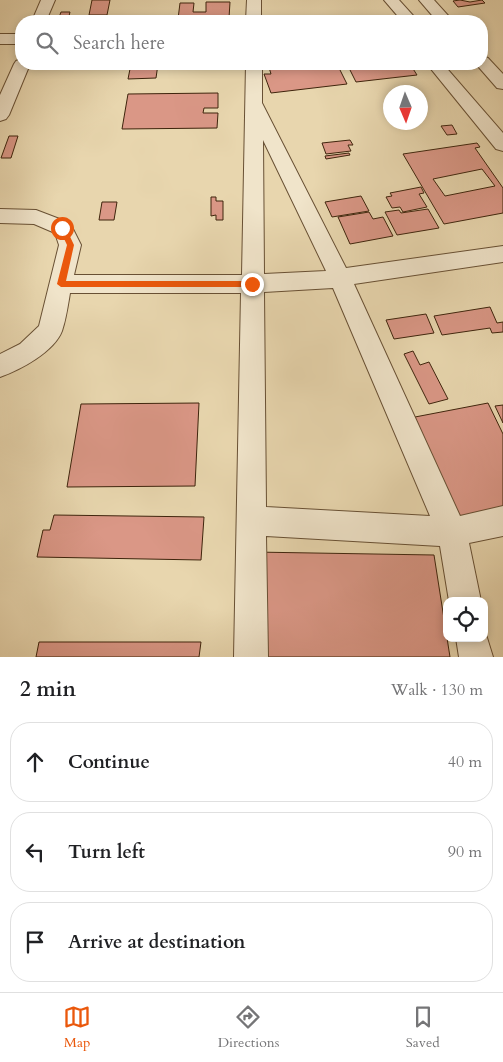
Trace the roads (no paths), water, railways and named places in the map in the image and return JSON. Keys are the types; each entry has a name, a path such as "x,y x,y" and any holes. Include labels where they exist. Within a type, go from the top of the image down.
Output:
{"street":[{"path":"42,15 48,0"},
{"path":"254,0 254,15"},
{"path":"382,0 394,15"},
{"path":"392,0 405,15"},
{"path":"426,0 440,15"},
{"path":"0,39 15,39"},
{"path":"488,68 503,84"},
{"path":"0,115 19,70"},
{"path":"251,657 254,70"},
{"path":"440,70 503,145"},
{"path":"451,70 503,131"},
{"path":"254,102 340,278 452,532 464,597"},
{"path":"0,216 36,217 62,228 70,245 50,330 29,351 0,366"},
{"path":"61,284 252,284 340,278 503,254"},
{"path":"252,521 452,532 503,521"},
{"path":"473,642 476,657"}]}
